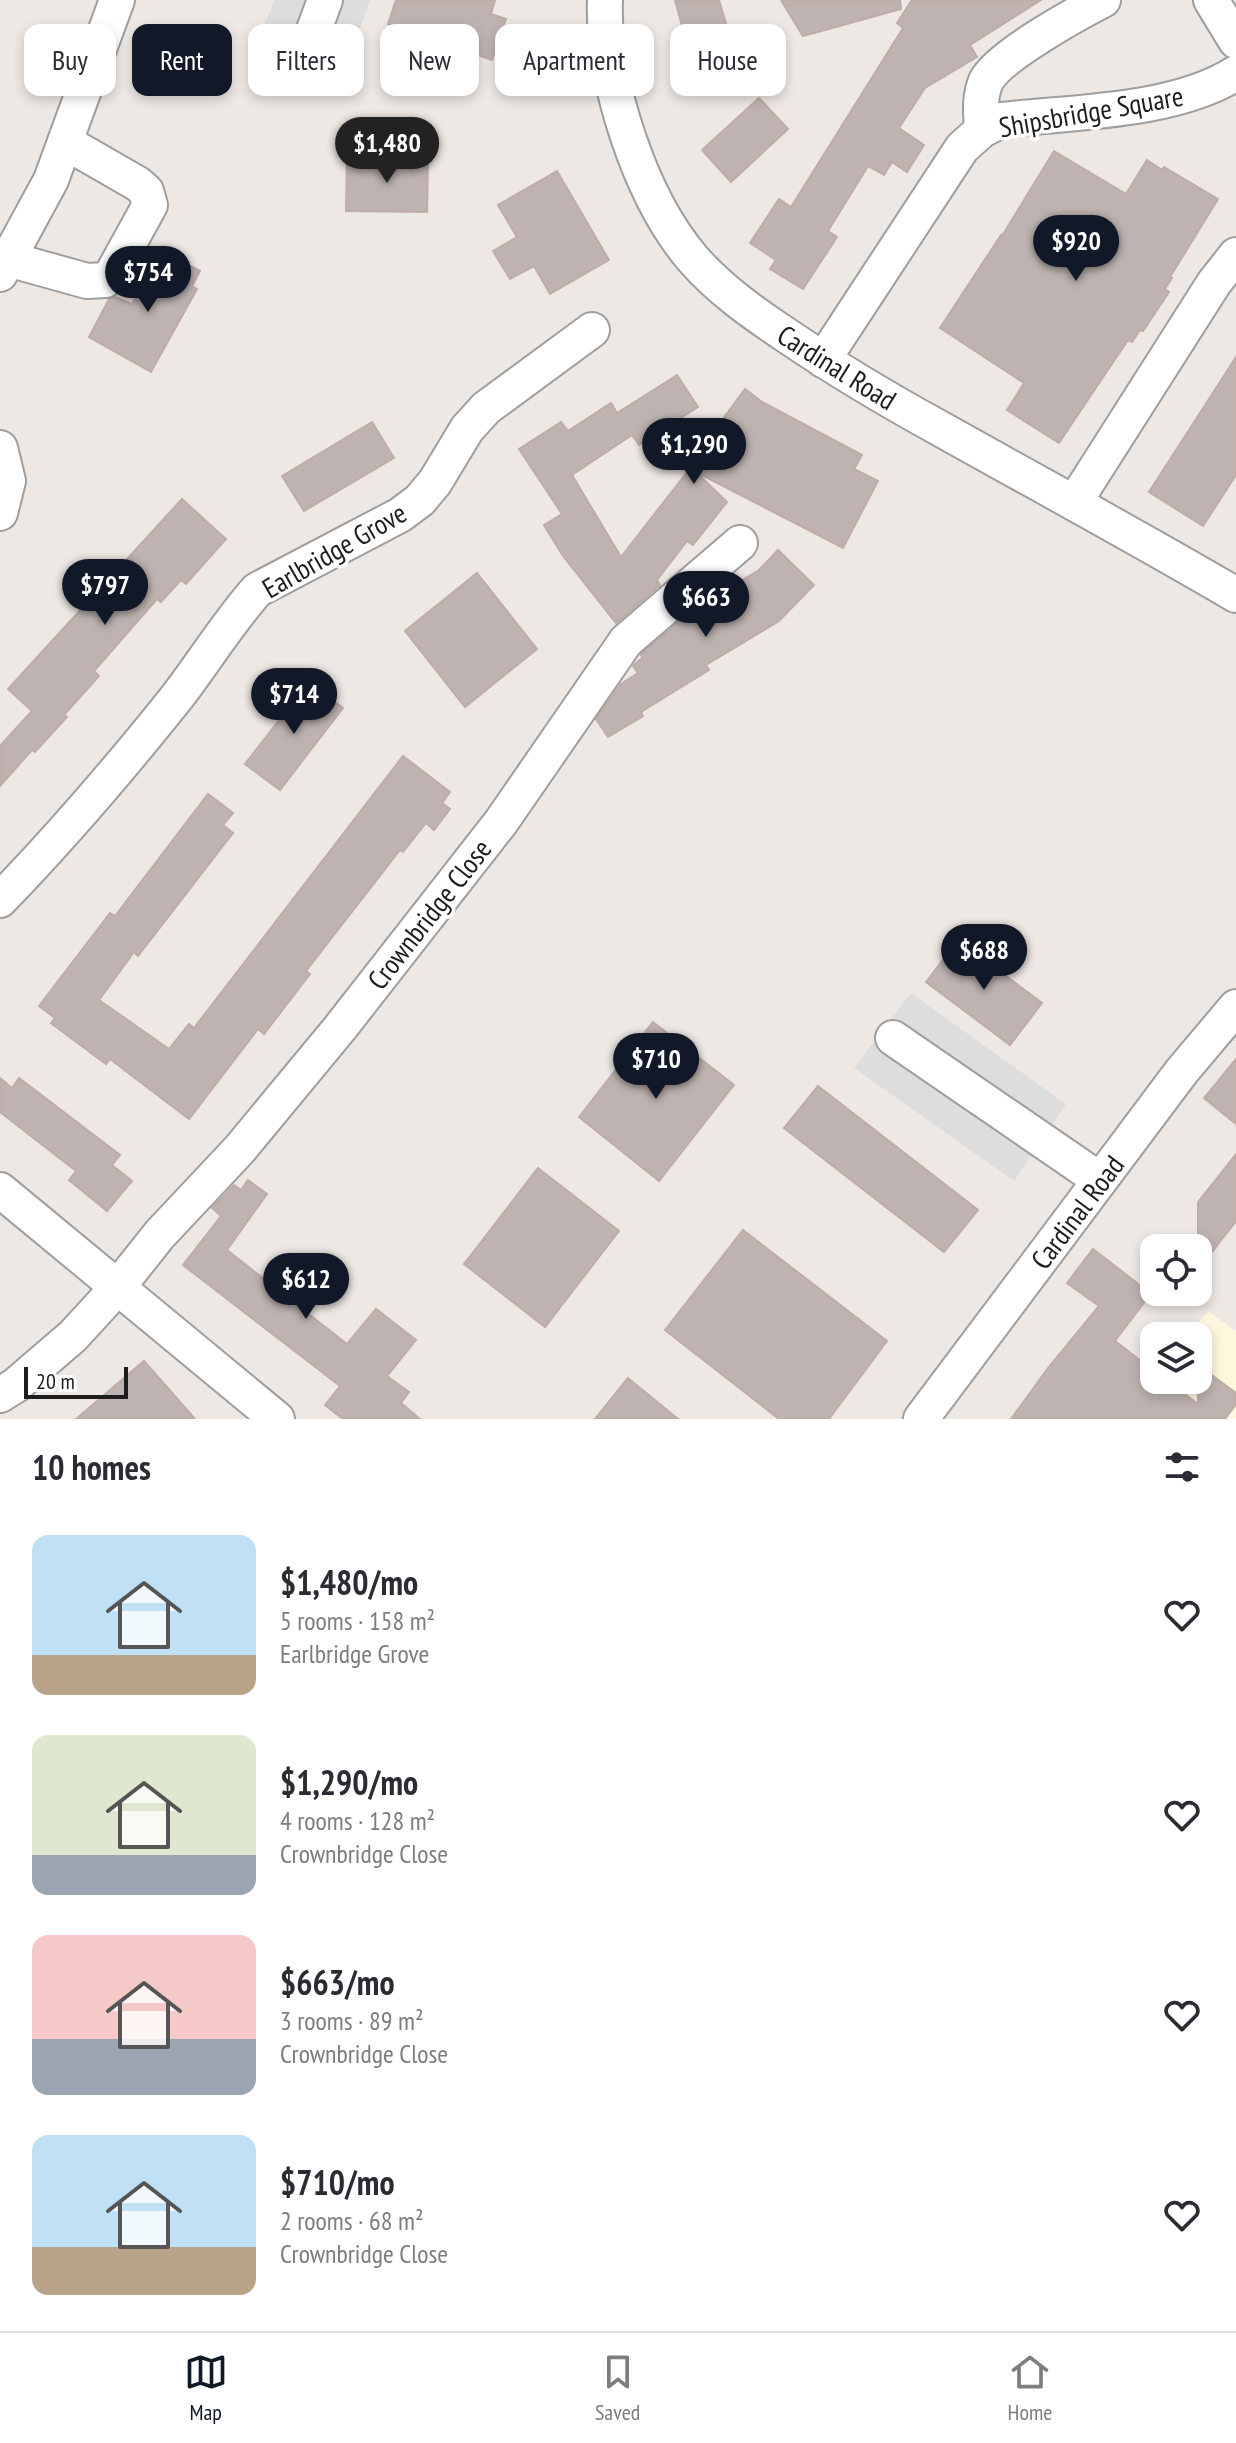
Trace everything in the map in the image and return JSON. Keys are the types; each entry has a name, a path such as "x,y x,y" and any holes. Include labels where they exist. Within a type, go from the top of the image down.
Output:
{"street":[{"path":"65,142 146,191 150,205 112,274 105,280 87,281 4,267 51,180 117,0"},
{"path":"316,24 325,0"},
{"name":"Cardinal Road","path":"605,0 604,18 614,87 634,152 654,198 692,258 723,289 761,319 885,399 1236,595"},
{"path":"982,130 980,103 986,82 998,65 1103,0"},
{"path":"1211,0 1236,41"},
{"name":"Shipsbridge Square","path":"823,360 940,179 962,148 982,130 1002,120 1158,103 1193,94 1236,73"},
{"path":"1074,503 1214,283 1236,255"},
{"name":"Earlbridge Grove","path":"0,900 34,865 177,697 257,590 387,522 420,500 435,482 467,429 486,408 592,330"},
{"path":"0,448 8,481 0,513"},
{"name":"Crownbridge Close","path":"0,1395 73,1336 160,1234 239,1150 340,1028 501,822 626,641 740,543"},
{"name":"Cardinal Road","path":"921,1419 1182,1071 1236,1007"},
{"path":"893,1038 1100,1180"},
{"path":"0,1190 277,1419"}],"shaded area":[{"path":"274,0 370,0 361,24 265,24"},
{"path":"911,993 1066,1104 1014,1181 854,1068"},
{"path":"1208,1311 1236,1331 1236,1419 1123,1419 1143,1394 1212,1394 1212,1322 1199,1322"}],"building":[{"path":"396,0 495,0 491,14 506,19 504,24 495,24 492,60 479,56 479,24 388,24"},
{"path":"675,0 719,0 726,24 682,24"},
{"path":"781,0 900,0 901,9 803,36"},
{"path":"912,0 1041,0 970,45 977,57 925,88 899,128 924,145 907,172 892,162 884,175 868,166 828,231 837,237 803,289 770,269 776,260 750,243 779,199 791,207 903,28 897,23"},
{"path":"759,98 788,129 731,182 702,150"},
{"path":"1054,151 1126,194 1147,160 1218,199 1170,277 1165,289 1169,292 1143,331 1140,330 1132,342 1128,340 1059,443 1007,410 1024,383 940,328"},
{"path":"347,158 428,159 427,212 346,211"},
{"path":"557,171 609,260 550,294 534,266 510,279 493,251 517,237 498,205"},
{"path":"167,254 200,271 192,286 197,289 151,372 89,337 109,299 115,297 132,304 154,265 159,268"},
{"path":"1236,357 1236,475 1203,526 1149,492"},
{"path":"677,375 698,407 639,445 632,435 572,475 621,557 691,467 689,465 745,389 762,402 862,455 854,469 878,481 843,548 696,472 727,502 693,545 687,541 657,580 660,585 616,623 563,556 544,525 562,514 519,449 561,422 568,431 611,403 617,413"},
{"path":"372,422 394,458 304,511 282,476"},
{"path":"182,499 226,539 186,584 181,580 161,602 157,599 94,671 99,676 64,715 67,717 0,786 0,746 32,711 8,689"},
{"path":"778,550 814,585 779,621 706,665 709,670 641,712 643,716 608,737 596,719 621,684 638,673 633,666 642,658 641,654 694,609 759,570"},
{"path":"477,573 537,649 465,707 405,631"},
{"path":"309,682 343,708 280,790 245,764"},
{"path":"403,756 450,792 442,803 450,809 434,830 426,823 403,852 400,850 306,971 310,974 264,1034 258,1029 189,1119 110,1059 106,1064 51,1023 55,1018 39,1006 110,913 115,916 208,794 233,813 223,825 233,833 138,956 134,952 99,1000 169,1049 189,1024 194,1028"},
{"path":"958,940 1042,1003 1010,1045 926,982"},
{"path":"653,1022 734,1085 659,1181 579,1117"},
{"path":"1236,1059 1236,1124 1204,1098"},
{"path":"0,1078 12,1088 19,1078 120,1155 112,1165 132,1181 107,1211 69,1180 76,1171 0,1112"},
{"path":"818,1086 978,1210 944,1252 784,1128"},
{"path":"1236,1154 1236,1221 1212,1252 1212,1234 1198,1234 1198,1202"},
{"path":"538,1168 619,1231 545,1327 464,1264"},
{"path":"248,1180 267,1194 227,1250 347,1344 376,1309 416,1340 387,1376 409,1392 401,1403 420,1419 343,1419 325,1405 340,1386 183,1265 221,1216 212,1208 234,1185 241,1190"},
{"path":"743,1230 887,1341 829,1419 779,1419 665,1330"},
{"path":"1093,1249 1140,1285 1141,1306 1115,1341 1140,1360 1140,1394 1185,1394 1198,1404 1198,1394 1212,1394 1212,1375 1236,1393 1236,1404 1225,1419 1011,1419 1099,1306 1067,1283"},
{"path":"144,1361 195,1419 76,1419"},
{"path":"628,1378 678,1419 595,1419"}]}
